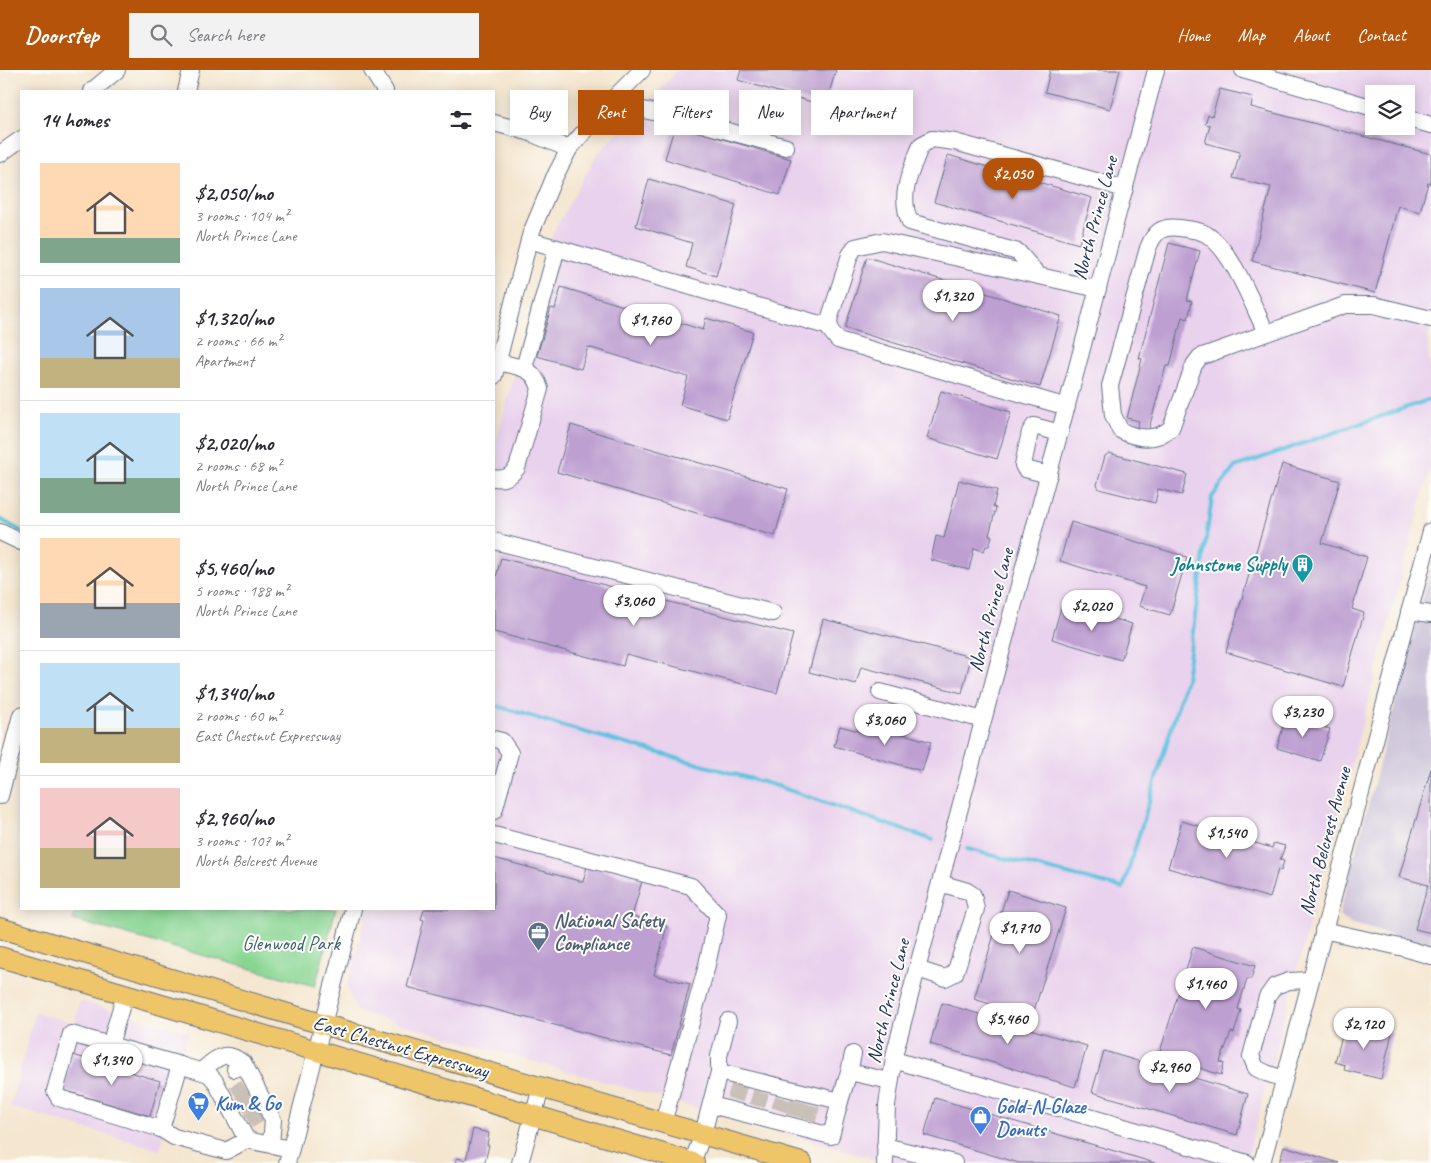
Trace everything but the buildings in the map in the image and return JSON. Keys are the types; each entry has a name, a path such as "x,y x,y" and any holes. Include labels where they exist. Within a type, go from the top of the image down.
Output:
{"main road":[{"name":"East Chestnut Expressway","path":"0,928 322,1024 802,1163"},
{"name":"East Chestnut Expressway","path":"0,957 693,1163"}],"street":[{"path":"93,90 117,70"},
{"path":"186,90 191,70"},
{"path":"372,70 384,90"},
{"name":"North Prince Lane","path":"885,1163 890,1081 894,1060 1156,70"},
{"path":"1243,70 1365,105"},
{"path":"621,90 638,71"},
{"path":"644,110 673,116 786,148"},
{"path":"1415,121 1431,125"},
{"path":"495,123 528,132 569,149"},
{"path":"495,478 501,480 511,476 517,468 540,389 537,380 531,372 524,368 496,369 529,240 569,149 581,135"},
{"path":"1039,276 1018,252 910,222 905,210 906,186 921,145 932,139 955,142 1124,189"},
{"path":"0,154 20,140"},
{"path":"1266,332 1235,267 1215,242 1204,233 1177,227 1162,229 1154,235 1148,248 1110,386 1113,415 1120,430 1131,436 1145,438 1163,435 1170,428 1194,366 1200,357 1266,332 1345,305 1374,305 1431,319"},
{"path":"529,240 830,327"},
{"path":"1067,406 838,340 830,330 829,320 850,255 855,247 882,241 1098,289"},
{"path":"524,368 557,248"},
{"path":"1048,475 1025,469 1023,465 1030,432 1034,426 1060,433"},
{"name":"North Belcrest Avenue","path":"1262,1163 1431,531"},
{"path":"0,532 20,542"},
{"path":"495,541 773,613"},
{"path":"1409,611 1431,614"},
{"path":"880,692 983,720"},
{"path":"0,796 20,719"},
{"path":"495,738 502,741 510,753 495,807"},
{"path":"495,835 692,886 718,914 706,969 663,1123"},
{"path":"917,969 945,978 955,974 976,909 973,895 966,890 940,883"},
{"path":"229,1072 247,1107 271,1144 289,1156 353,910"},
{"path":"1323,930 1431,956"},
{"path":"1284,1079 1256,1068 1251,1056 1267,997 1274,986 1289,981 1310,980"},
{"path":"110,1045 125,994"},
{"path":"693,1163 711,1105 719,1072 719,1056 728,1020"},
{"path":"229,1072 209,1074 71,1034 54,1091 59,1098 162,1129 174,1137 226,1151 247,1107"},
{"path":"711,1105 737,1094 796,1109 831,1136 854,1054"},
{"path":"200,1071 223,1056 230,1055 237,1058 229,1072"},
{"path":"894,1060 1247,1163"},
{"path":"162,1129 180,1066"},
{"path":"229,1072 247,1107 273,1120 271,1144"},
{"path":"719,1072 737,1094 796,1109 840,1101"},
{"path":"849,1072 890,1081"},
{"path":"520,1163 541,1088"},
{"path":"886,1146 954,1163"}],"shaded area":[{"path":"676,70 1431,70 1431,324 1427,338 1431,380 1431,464 1246,1163 889,1163 356,1011 347,987 368,910 495,910 495,445 553,233 597,154 615,135 644,135 644,106 654,95 654,135 729,135 729,90 659,90"},
{"path":"1431,567 1431,946 1350,923 1339,916"},
{"path":"80,1001 188,1032 160,1150 10,1107 35,1012 74,1023"}],"green space":[{"name":"Glenwood Park","path":"76,910 336,910 315,986 73,920"}],"waterway":[{"path":"967,849 1123,888 1186,679 1212,497 1235,467 1431,399"},
{"path":"0,519 20,530"},
{"path":"495,705 777,786 933,840"}],"tunnel":[{"path":"735,1100 739,1086"},
{"path":"234,1094 245,1087"},
{"path":"757,1106 761,1092"},
{"path":"779,1110 783,1098"},
{"path":"241,1106 252,1100"},
{"path":"794,1116 798,1101"},
{"path":"808,1120 812,1105"},
{"path":"248,1121 260,1114"}],"place":[{"name":"Johnstone Supply","path":"1303,583"},
{"name":"National Safety Compliance","path":"538,951"},
{"name":"Kum & Go","path":"199,1122"},
{"name":"Gold-N-Glaze Donuts","path":"980,1136"}]}
